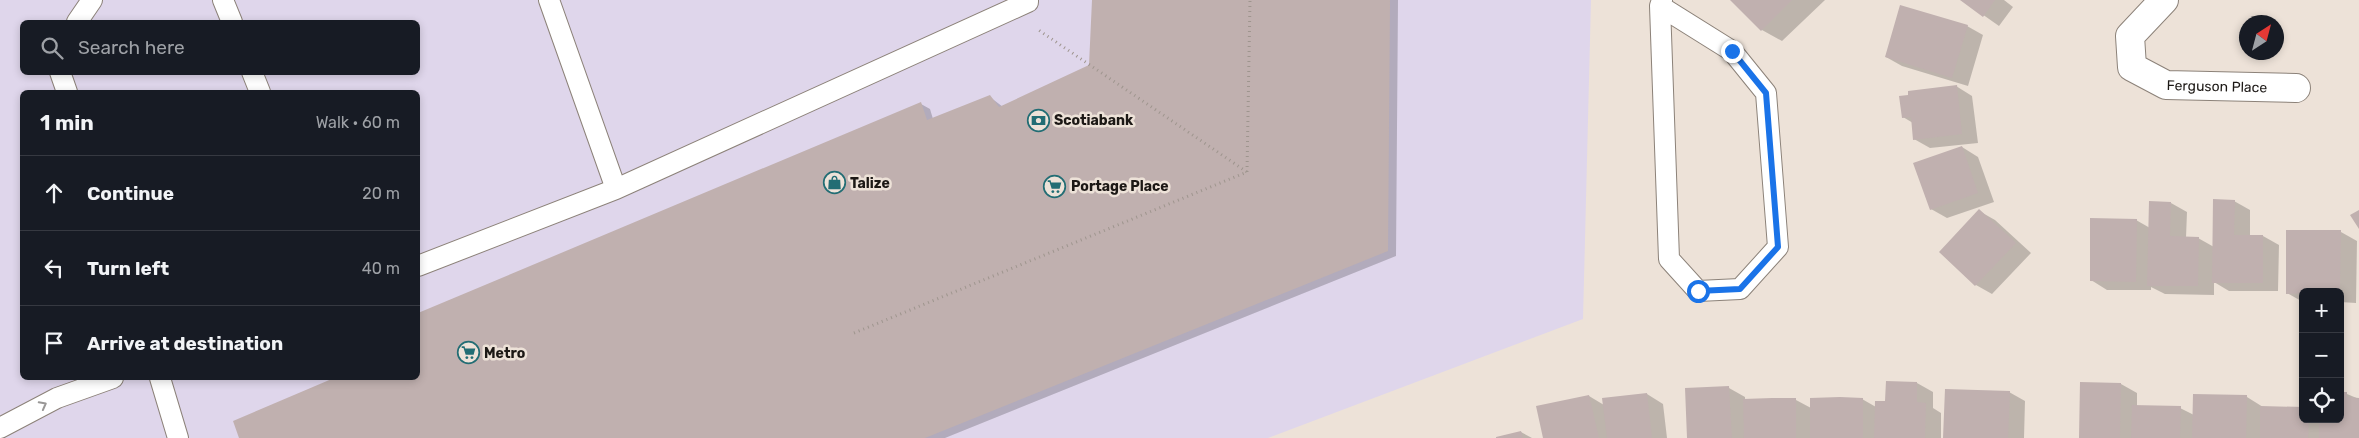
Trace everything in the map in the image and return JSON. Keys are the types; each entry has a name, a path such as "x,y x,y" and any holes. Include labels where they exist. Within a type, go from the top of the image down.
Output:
{"street":[{"name":"Ferguson Place","path":"2164,0 2130,36 2132,67 2166,86 2296,88"}],"lane":[{"path":"78,20 92,0"},
{"path":"223,0 231,20"},
{"path":"549,0 616,189"},
{"path":"420,265 616,189 1010,11 1028,2 1028,0"},
{"path":"1661,3 1732,51 1766,93 1778,247 1740,289 1698,291 1669,259 1661,3"},
{"path":"61,75 66,90"},
{"path":"253,75 259,90"},
{"path":"0,428 56,398 107,380"},
{"path":"161,380 178,438"}],"path":[{"path":"1247,172 1250,0"},
{"path":"1010,11 1247,172"},
{"path":"854,333 1247,172"}],"shaded area":[{"path":"0,0 1591,0 1583,319 1268,438 0,438"}],"building":[{"name":"Portage Place","path":"1092,0 1390,0 1388,251 925,438 239,438 233,421 329,380 420,380 420,312 921,102 927,120 990,95 999,107 1089,65"},
{"path":"1730,0 1792,0 1761,31"},
{"path":"1960,0 1995,0 1983,17"},
{"path":"1900,5 1968,25 1952,78 1885,57"},
{"path":"1957,85 1962,134 1913,140 1911,117 1902,118 1899,96 1908,95 1908,91"},
{"path":"1962,146 1978,193 1930,210 1913,163"},
{"path":"2213,199 2235,200 2234,235 2263,235 2263,283 2212,283"},
{"path":"2149,201 2171,202 2170,236 2199,237 2198,286 2147,286"},
{"path":"1979,209 2016,243 1975,286 1939,252"},
{"path":"2359,210 2359,229 2350,215"},
{"path":"2090,218 2137,219 2136,282 2090,281"},
{"path":"2286,230 2341,230 2340,288 2299,288 2299,294 2286,294"},
{"path":"1886,381 1917,382 1917,402 1926,403 1925,438 1874,438 1875,401 1885,401"},
{"path":"2080,382 2121,383 2120,438 2079,438"},
{"path":"1729,386 1732,438 1687,438 1685,388"},
{"path":"1945,389 2010,391 2008,438 1943,438"},
{"path":"2344,392 2347,392 2347,397 2359,398 2359,438 2319,438 2319,423 2344,423"},
{"path":"1647,393 1652,438 1607,438 1602,398"},
{"path":"2193,394 2247,395 2246,438 2192,438"},
{"path":"1589,395 1599,438 1543,438 1536,406"},
{"path":"1796,398 1796,438 1744,438 1743,399"},
{"path":"1810,398 1863,398 1863,438 1810,438"},
{"path":"2132,405 2181,406 2180,438 2131,438"},
{"path":"2260,406 2299,407 2299,423 2309,423 2308,438 2260,438"},
{"path":"1521,431 1523,438 1496,438 1496,437"}],"place":[{"name":"Scotiabank","path":"1038,120"},
{"name":"Talize","path":"834,183"},
{"name":"Portage Place","path":"1055,186"},
{"name":"Metro","path":"468,353"}],"route":[{"path":"1698,291 1740,289 1778,247 1766,93 1732,51"}]}
